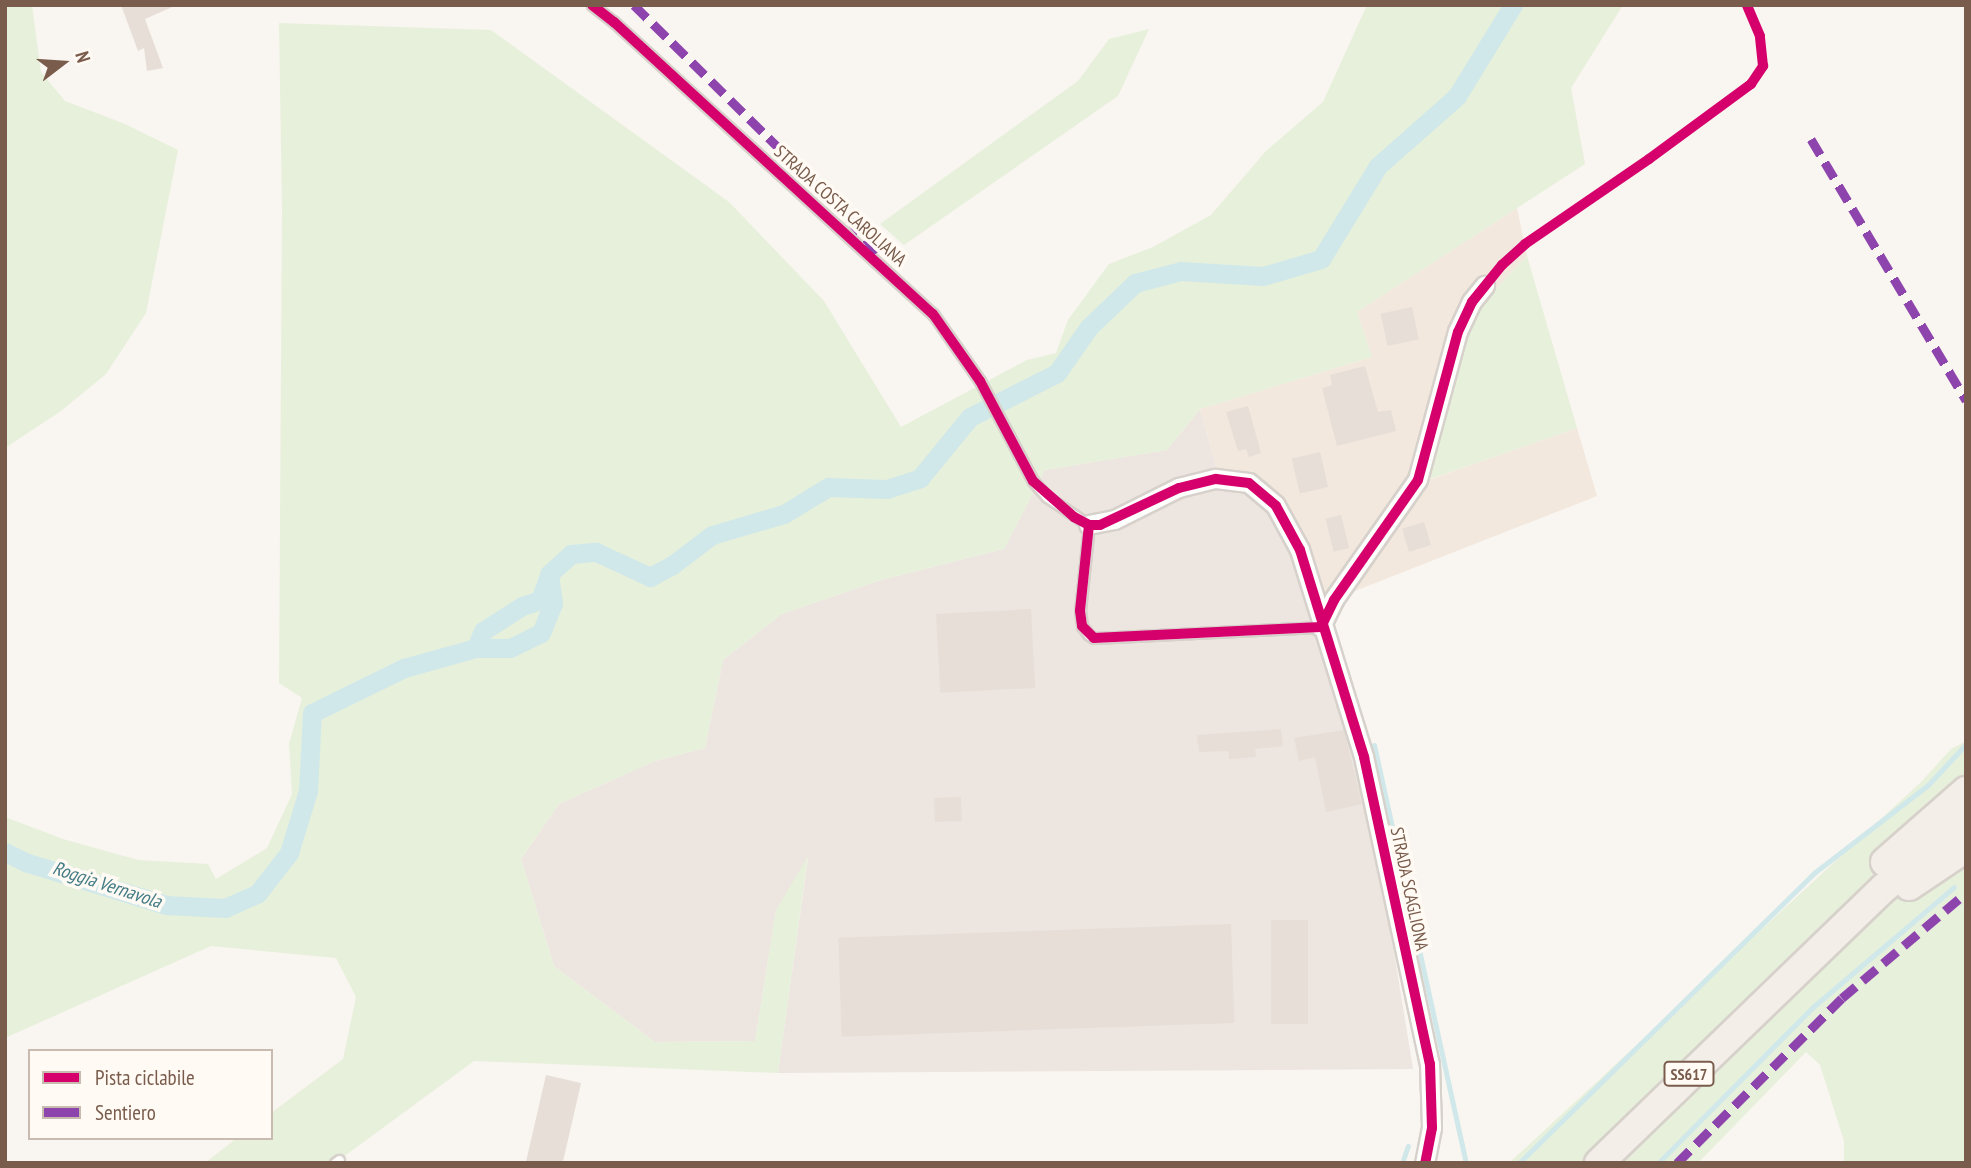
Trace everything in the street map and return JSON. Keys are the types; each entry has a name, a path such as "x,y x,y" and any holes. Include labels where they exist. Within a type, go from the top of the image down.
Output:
{"main road":[{"path":"1780,987 1834,915 1870,876 1966,791"},
{"name":"SS617","path":"1599,1163 1884,888 1966,819"},
{"path":"1780,987 1929,871 1966,848"}],"street":[{"path":"1321,627 1334,600 1418,480 1458,332 1472,302 1485,286"},
{"name":"STRADA SCAGLIONA","path":"1089,525 1115,520 1197,482 1216,479 1249,483 1276,506 1300,550 1321,627 1364,757 1430,1064 1432,1128 1425,1163"}],"lane":[{"name":"STRADA COSTA CAROLIANA","path":"592,5 933,314 980,381 1022,466 1047,497 1089,525"},
{"path":"1089,525 1080,611 1083,626 1094,638 1321,627"}],"shaded area":[{"path":"1517,208 1527,256 1477,309 1431,479 1577,428 1597,496 1337,598 1321,622 1219,478 1200,409 1372,357 1357,312"},
{"path":"1200,409 1219,478 1275,503 1360,742 1413,1069 778,1073 808,858 776,911 755,1041 655,1042 554,966 521,859 559,804 655,761 705,748 723,660 782,614 881,580 1004,549 1045,470 1167,450"}],"green space":[{"path":"5,5 32,5 41,72 65,101 125,124 178,150 146,313 106,374 61,411 5,448"},
{"path":"1367,5 1623,5 1571,88 1585,164 1357,312 1372,357 1200,409 1167,450 1045,470 1004,549 881,580 782,614 723,660 705,748 655,761 559,804 521,859 554,966 655,1042 755,1041 776,910 808,856 778,1073 474,1061 335,1163 205,1163 234,1140 273,1140 273,1112 343,1059 356,997 336,958 211,946 5,1038 5,817 63,839 138,860 208,864 216,879 267,848 292,794 289,744 302,698 279,683 282,209 279,23 491,30 729,202 824,301 901,427 1027,360 1056,353 1068,320 1109,264 1153,247 1211,215 1266,151 1323,102"},
{"path":"1149,29 1118,96 904,245 880,224 1078,81 1109,39"},
{"path":"1527,256 1577,428 1430,479 1461,351 1477,309"},
{"path":"1966,741 1966,1163 1844,1163 1844,1141 1820,1065 1806,1052 1698,1163 1509,1163 1922,781 1951,749"}],"building":[{"path":"121,5 177,5 145,19 163,68 147,71 144,48 138,51"},
{"path":"1412,307 1419,339 1388,346 1381,314"},
{"path":"1365,366 1378,412 1391,410 1396,431 1337,446 1322,388 1332,385 1330,375"},
{"path":"1248,406 1261,453 1249,457 1246,449 1238,451 1226,412"},
{"path":"1320,452 1328,487 1300,494 1292,459"},
{"path":"1341,515 1349,548 1334,552 1325,519"},
{"path":"1424,522 1431,545 1409,552 1402,529"},
{"path":"1031,609 1035,688 940,693 936,614"},
{"path":"1281,729 1283,746 1255,749 1256,757 1229,759 1229,751 1199,752 1197,735"},
{"path":"1344,730 1362,804 1326,812 1315,757 1299,761 1294,738"},
{"path":"961,797 962,821 935,822 934,798"},
{"path":"1271,920 1308,920 1308,1024 1271,1024"},
{"path":"1231,924 1234,1023 842,1037 838,938"},
{"path":"546,1075 581,1083 563,1163 526,1163"}],"waterway":[{"name":"Roggia Vernavola","path":"5,852 28,863 166,905 225,908 258,893 289,853 308,791 312,713 404,668 476,648 510,648 541,633 553,603 549,574 571,554 596,552 650,577 671,566 712,535 784,514 828,487 887,489 920,478 970,417 1057,373 1089,327 1135,283 1181,271 1263,276 1321,259 1378,166 1457,96 1513,5"},
{"name":"Roggia Vernavola","path":"476,648 483,631 522,606 540,600 548,578"},
{"path":"1519,1163 1814,873 1928,785 1966,744"},
{"path":"1374,745 1466,1163"},
{"path":"1658,1163 1813,1007 1954,887"},
{"path":"1402,1163 1408,1146"}],"marked path":[{"path":"634,5 830,198 876,253"},
{"path":"1811,139 1966,400"},
{"path":"1677,1163 1842,998 1966,893"}],"cycle path":[{"path":"592,5 614,22 933,314 980,381 1033,481 1074,517 1089,525 1100,525 1179,488 1216,479 1249,483 1276,506 1300,550 1364,757 1430,1064 1432,1128 1425,1163"},
{"path":"1321,627 1334,600 1418,480 1458,332 1472,302 1502,265 1525,244 1649,159 1751,84 1763,66 1760,36 1747,5"},
{"path":"1089,525 1080,611 1082,626 1094,638 1321,627"}]}
